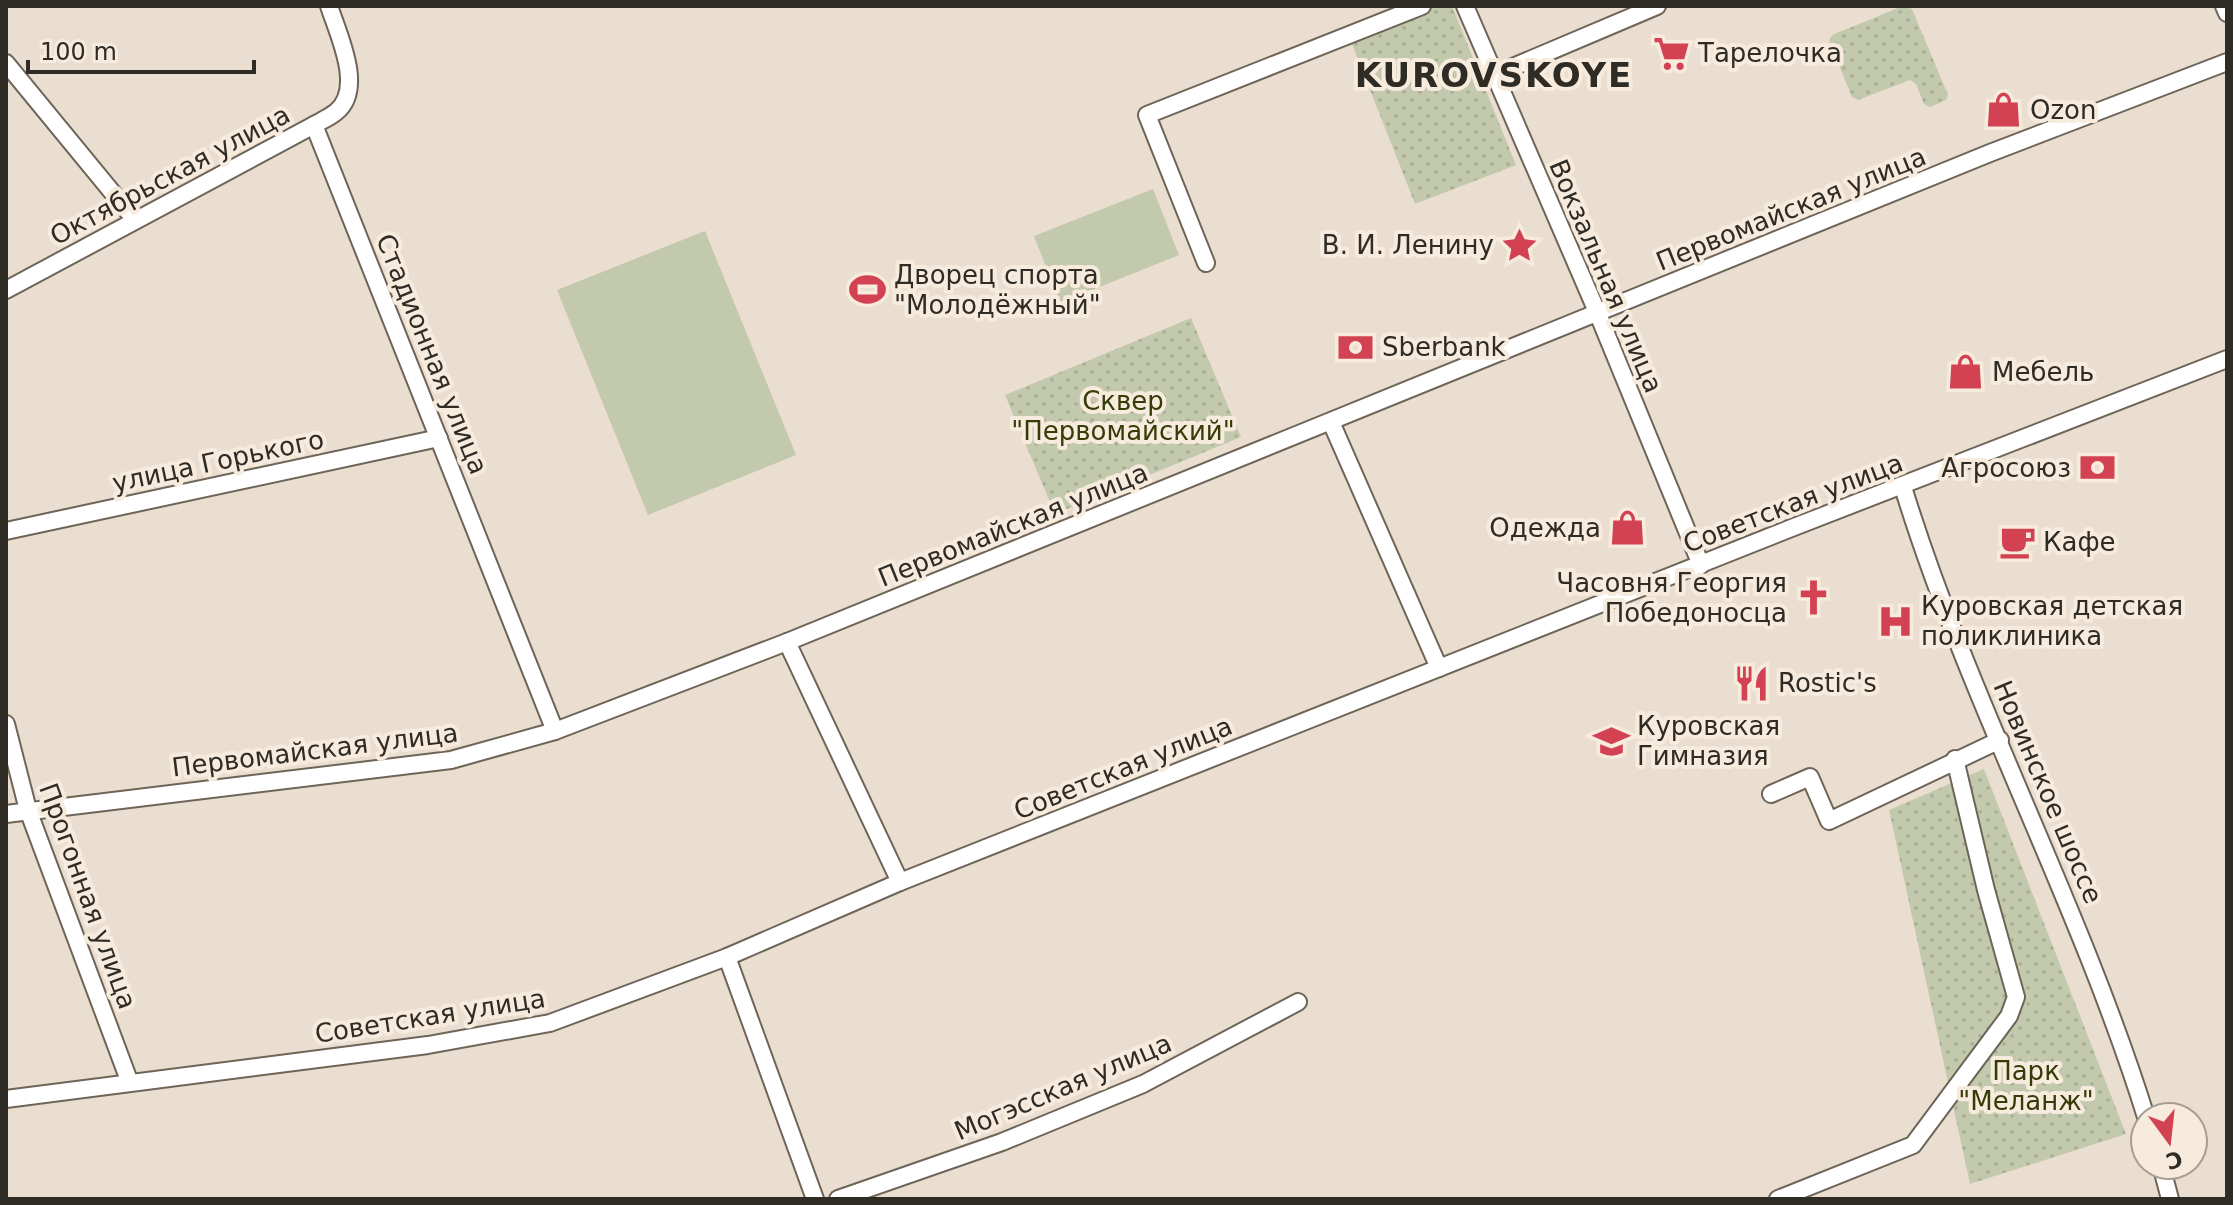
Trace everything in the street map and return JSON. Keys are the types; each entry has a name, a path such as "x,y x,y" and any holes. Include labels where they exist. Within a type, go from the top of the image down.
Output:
{"street":[{"path":"314,125 339,111 350,84 349,66 329,6"},
{"path":"1206,263 1147,115 1422,6"},
{"name":"Вокзальная улица","path":"1465,6 1598,314 1701,565"},
{"path":"1494,75 1657,6"},
{"path":"2224,6 2227,13"},
{"name":"Первомайская улица","path":"6,814 451,760 555,731 787,642 1990,153 2227,62"},
{"path":"6,63 135,220"},
{"name":"Октябрьская улица","path":"6,290 314,125"},
{"name":"Стадионная улица","path":"314,125 555,731"},
{"name":"Советская улица","path":"6,1099 428,1045 550,1023 727,957 900,882 2227,359"},
{"path":"1331,422 1439,668"},
{"name":"улица Горького","path":"6,531 439,438"},
{"name":"Новинское шоссе","path":"1903,487 1959,641 2107,999 2141,1101"},
{"path":"787,642 900,882"},
{"name":"Прогонная улица","path":"6,724 28,810 130,1083"},
{"path":"1771,794 1810,777 1829,821 2000,740"},
{"path":"1773,1197 1913,1145 2013,1007 2016,997 1986,890 1955,759"},
{"path":"727,957 815,1199"},
{"name":"Могэсская улица","path":"838,1199 1002,1142 1143,1084 1298,1002"}],"green space":[{"path":"1436,6 1452,6 1516,165 1415,204 1352,44"},
{"path":"1903,6 1912,9 1948,95 1946,100 1930,107 1924,104 1916,84 1910,80 1858,100 1852,97 1829,41 1832,35"},
{"path":"1153,189 1179,255 1060,303 1034,236"},
{"path":"705,231 796,455 648,515 557,290"},
{"name":"Сквер \"Первомайский\"","path":"1191,318 1241,437 1055,514 1005,395"},
{"name":"Парк \"Меланж\"","path":"1984,769 2126,1134 1970,1184 1889,810"}],"place":[{"name":"Тарелочка","path":"1672,53"},
{"name":"Ozon","path":"2004,110"},
{"name":"В. И. Ленину","path":"1520,245"},
{"name":"Дворец спорта \"Молодёжный\"","path":"868,290"},
{"name":"Sberbank","path":"1356,347"},
{"name":"Мебель","path":"1966,372"},
{"name":"Агросоюз","path":"2097,468"},
{"name":"Одежда","path":"1627,528"},
{"name":"Кафе","path":"2017,542"},
{"name":"Часовня Георгия Победоносца","path":"1813,598"},
{"name":"Куровская детская поликлиника","path":"1895,621"},
{"name":"Rostic's","path":"1752,683"},
{"name":"Куровская Гимназия","path":"1611,741"}],"district":[{"name":"KUROVSKOYE","path":"1494,75"}]}
